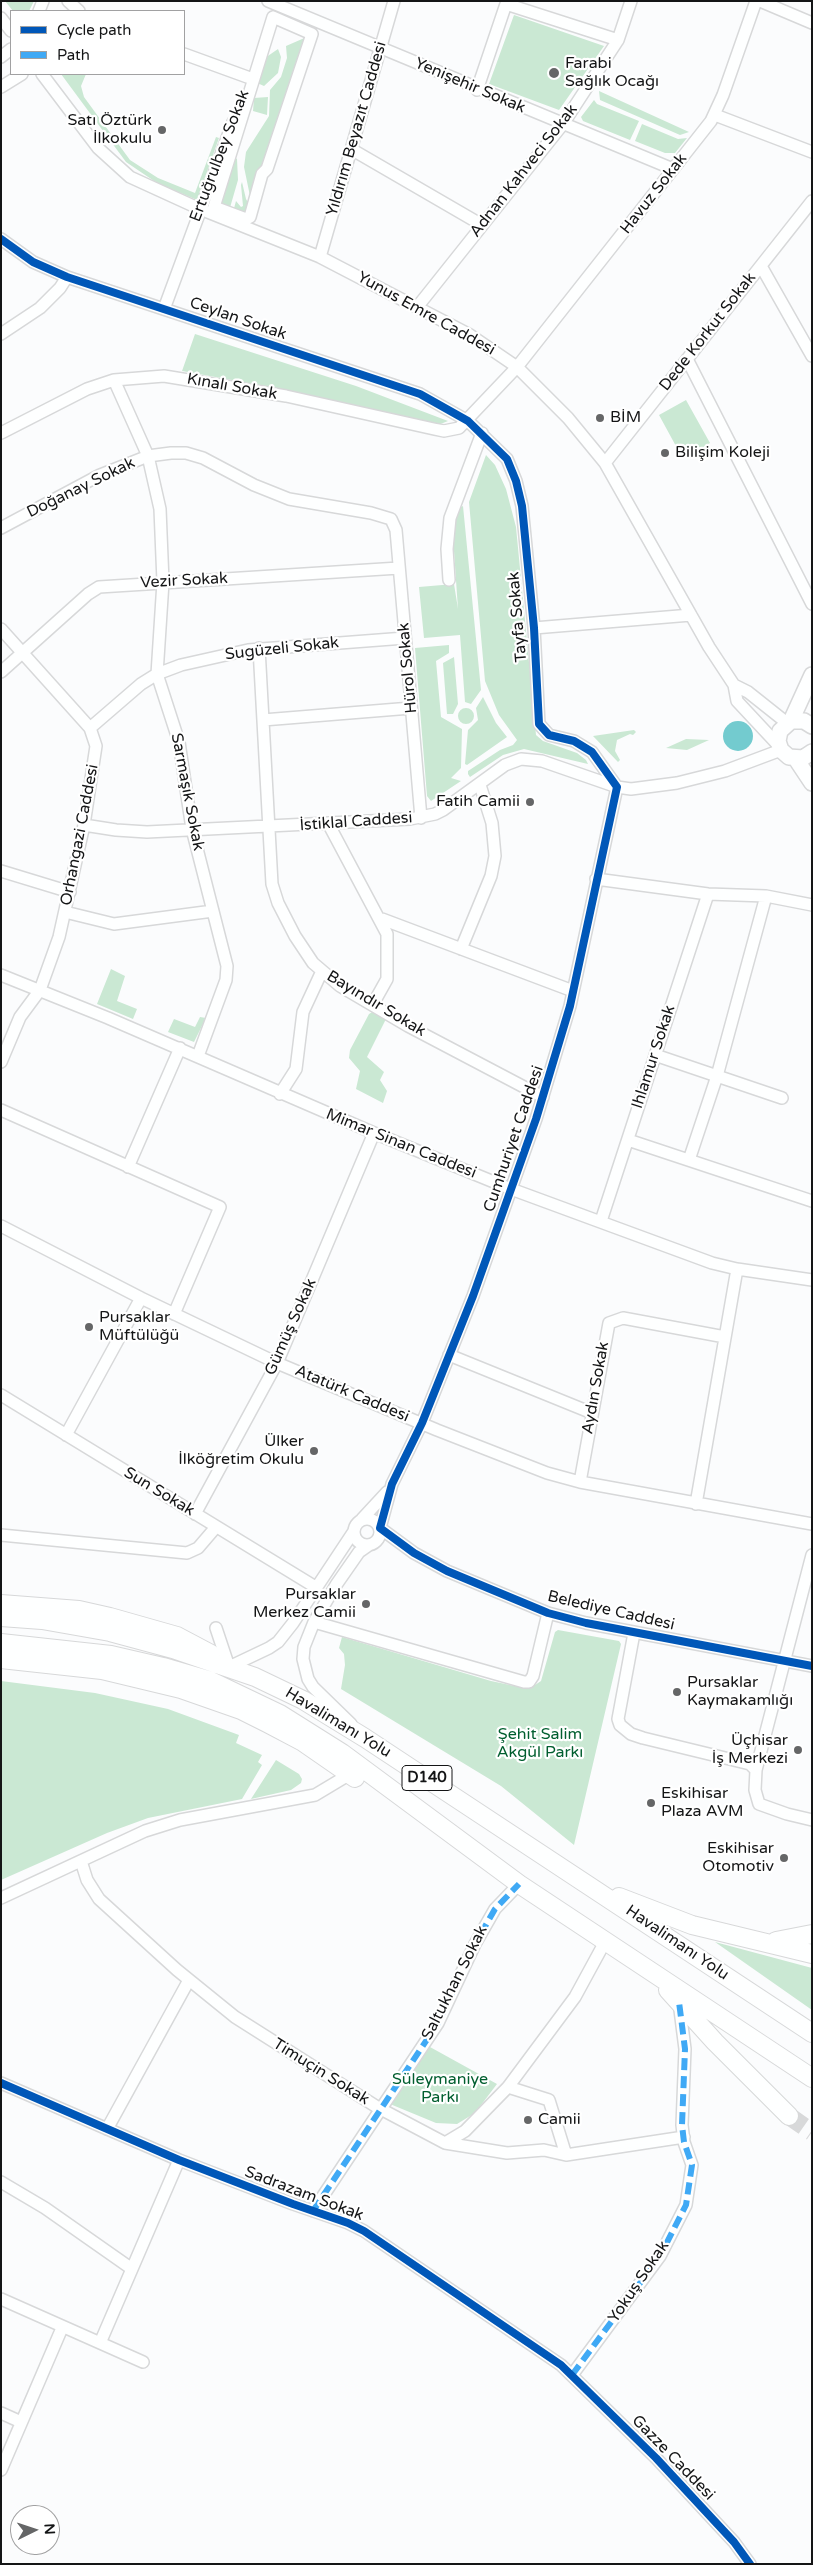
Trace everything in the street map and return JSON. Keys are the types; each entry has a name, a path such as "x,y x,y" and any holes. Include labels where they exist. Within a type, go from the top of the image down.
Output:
{"highway":[{"path":"1,1604 79,1610 110,1617 191,1642 230,1667"},
{"name":"Havalimanı Yolu","path":"1,1617 42,1620 110,1632 230,1667 303,1700 365,1738 812,2034"},
{"name":"D140","path":"1,1643 111,1655 189,1674 259,1703 312,1734 460,1839 519,1884 812,2078"},
{"path":"1,1659 102,1670 181,1689 232,1707 303,1742 350,1774 460,1839"},
{"path":"598,1891 633,1901 692,1926 812,1954"},
{"path":"762,1942 812,1934"},
{"path":"639,1962 789,2116"}],"main road":[{"path":"812,675 789,722 780,731 780,748 786,755 807,757 812,782"},
{"path":"789,722 804,720 811,724"}],"street":[{"path":"67,1 78,10"},
{"name":"Yıldırım Beyazıt Caddesi","path":"320,257 394,1"},
{"name":"Adnan Kahveci Sokak","path":"418,306 563,124 618,40 631,1"},
{"name":"Havuz Sokak","path":"468,421 516,367 714,115 756,1"},
{"path":"760,1 812,22"},
{"name":"Yenişehir Sokak","path":"271,2 477,90 672,169"},
{"name":"Ertuğrulbey Sokak","path":"164,309 250,78 271,2"},
{"path":"477,90 506,3 618,40"},
{"path":"1,18 10,30"},
{"path":"273,18 312,34 267,169 262,174 250,217 246,219 214,207 273,18"},
{"path":"185,54 250,78"},
{"path":"1,87 20,75"},
{"name":"Yunus Emre Caddesi","path":"43,75 93,142 119,169 140,183 200,210 320,257 418,306 470,336 516,367 574,424 605,463 691,615 734,685 737,701 780,748"},
{"path":"714,115 812,152"},
{"path":"351,149 482,225"},
{"name":"Dede Korkut Sokak","path":"605,463 812,201"},
{"name":"Ceylan Sokak","path":"1,239 33,262 67,277 412,391 447,408 468,421"},
{"path":"761,266 811,352"},
{"path":"1,334 40,308 60,288 67,277"},
{"path":"687,359 812,604"},
{"name":"Kınalı Sokak","path":"1,433 73,395 114,380 145,376 172,376 286,396 444,431 459,428 468,421"},
{"name":"Sarmaşık Sokak","path":"114,380 148,456 162,526 163,582 157,674 180,742 192,829 228,974 198,1056"},
{"name":"Tayfa Sokak","path":"468,421 507,459 518,488 522,506 534,628 541,728 549,735 574,741 592,752 617,787"},
{"path":"448,580 447,549 450,518 482,433"},
{"name":"Doğanay Sokak","path":"1,528 86,482 148,456 186,453 203,458 254,485 288,499 371,513 391,519"},
{"name":"Hürol Sokak","path":"391,519 396,530 421,818"},
{"name":"Vezir Sokak","path":"1,672 95,588 163,582 399,568"},
{"path":"534,628 691,615"},
{"name":"Orhangazi Caddesi","path":"1,629 90,728 96,746 84,825 59,937 40,990 20,1016 1,1062"},
{"name":"Sugüzeli Sokak","path":"90,728 127,696 157,674 212,657 259,648 405,638"},
{"name":"Bayındır Sokak","path":"259,648 272,884 278,903 295,936 322,971 340,986 408,1026 543,1097"},
{"path":"734,685 748,692 789,722"},
{"path":"263,720 411,708"},
{"name":"İstiklal Caddesi","path":"84,825 136,832 329,825 421,818 435,814 450,806 505,765 527,759 542,761 617,787 654,788 725,771 780,748"},
{"path":"461,949 492,876 495,856 492,823 480,785"},
{"name":"Cumhuriyet Caddesi","path":"392,1484 422,1423 449,1355 543,1097 574,991 596,879 617,787"},
{"path":"329,825 382,919 388,940 388,974 386,983 373,1004"},
{"path":"1,871 70,892"},
{"path":"596,879 708,894 766,896 812,905"},
{"name":"Ihlamur Sokak","path":"601,1221 708,894"},
{"path":"689,1160 717,1076 766,896"},
{"path":"65,912 114,924 213,911"},
{"path":"382,919 574,991"},
{"path":"280,1094 296,1069 303,1012 322,971"},
{"name":"Mimar Sinan Caddesi","path":"1,975 180,1048 280,1094 374,1134 511,1189 601,1221 687,1255 737,1269 812,1280"},
{"path":"128,1167 180,1048"},
{"path":"655,1055 782,1098"},
{"path":"1,1110 220,1207 174,1314"},
{"name":"Gümüş Sokak","path":"195,1514 277,1363 374,1134"},
{"path":"628,1140 812,1201"},
{"name":"Atatürk Caddesi","path":"1,1226 141,1298 277,1363 547,1473 580,1482 812,1524"},
{"path":"696,1504 737,1269"},
{"path":"66,1435 141,1298"},
{"name":"Aydın Sokak","path":"580,1482 609,1323 613,1320 628,1319 725,1337"},
{"path":"449,1355 592,1412"},
{"name":"Sun Sokak","path":"1,1395 317,1588"},
{"path":"216,1628 230,1667 278,1642 317,1588 354,1531 392,1484"},
{"path":"365,1738 308,1680 303,1659 304,1648 314,1622 352,1561 379,1537 392,1484"},
{"path":"362,1520 373,1520 380,1528 414,1553"},
{"path":"1,1536 187,1554 198,1548 216,1526"},
{"path":"354,1531 360,1543 387,1544 414,1553"},
{"name":"Belediye Caddesi","path":"414,1553 472,1583 548,1613 634,1633 812,1666"},
{"path":"812,1555 756,1770 755,1790 759,1804 812,1820"},
{"path":"314,1622 529,1682 533,1676 548,1613"},
{"path":"634,1633 618,1719 620,1724 631,1734 750,1764 756,1770"},
{"path":"1,1898 119,1841 162,1825 315,1795 350,1774"},
{"name":"Timuçin Sokak","path":"81,1861 87,1880 99,1899 189,1980 235,2017 382,2109 445,2143 507,2153 544,2150 566,2154 684,2137"},
{"name":"Saltukhan Sokak","path":"313,2211 438,2024 475,1944 495,1909 519,1884"},
{"path":"445,2143 465,2131 508,2087 575,1997 606,1940"},
{"path":"107,2128 189,1980"},
{"name":"Yokuş Sokak","path":"572,2375 660,2256 686,2205 692,2164 684,2137 685,2049 679,2002"},
{"name":"Sadrazam Sokak","path":"1,2083 180,2160 348,2223 364,2231 561,2365 572,2375"},
{"path":"508,2087 548,2100 566,2154"},
{"path":"100,2343 180,2160"},
{"path":"1,2182 45,2208 132,2269"},
{"path":"1,2299 62,2328 143,2362"},
{"path":"1,2470 62,2328"},
{"name":"Gazze Caddesi","path":"572,2375 663,2465 734,2542 750,2564"},
{"path":"1,2413 22,2422"}],"green space":[{"path":"5,1 34,1 30,10 12,10"},
{"name":"Farabi Sağlık Ocağı","path":"514,15 604,46 559,110 489,84"},
{"path":"309,36 267,167 250,196 244,167 246,152 269,116 270,90 281,77 287,58 286,46"},
{"path":"278,49 281,57 278,73 264,86 255,82 262,60"},
{"path":"62,75 86,75 81,86 84,97 130,160 158,178 195,193 216,137 219,138 197,200 157,183 126,162"},
{"path":"599,91 689,132 680,135 600,100"},
{"path":"268,97 267,115 253,111 254,98"},
{"path":"594,100 597,104 639,121 630,140 583,121 581,117"},
{"path":"642,124 678,139 687,138 675,153 665,153 635,141"},
{"path":"233,156 237,159 238,180 229,211 215,206"},
{"path":"242,182 246,199 250,206 248,215 233,212 236,201 241,207 243,206"},
{"path":"195,334 356,386 448,421 438,425 287,390 182,371"},
{"path":"686,400 710,443 683,459 659,415"},
{"path":"486,455 495,465 506,489 516,527 536,735 543,741 577,753 588,764 524,749 503,755 470,777 468,774 468,771 500,750 513,745 517,740 499,715 485,681 469,502"},
{"path":"463,506 481,690 471,704 465,702 460,635 424,638 419,587 454,584 458,609 453,537 455,520 459,508"},
{"path":"449,645 449,653 436,661 441,717 462,729 461,768 451,778 461,781 431,801 427,796 415,648"},
{"path":"454,657 458,704 453,714 447,714 443,663"},
{"path":"483,697 496,723 507,737 467,765 465,764 468,730 478,720 476,708"},
{"path":"466,708 472,710 474,716 472,722 466,724 460,722 458,716 460,710"},
{"path":"634,730 636,732 633,735 630,734 617,740 615,751 620,760 618,762 593,736"},
{"path":"686,739 709,740 687,750 666,748"},
{"path":"111,969 125,976 117,1001 137,1009 133,1019 97,1004"},
{"path":"374,1011 386,1019 367,1057 384,1072 380,1080 387,1091 383,1103 356,1089 360,1071 349,1058 350,1050 369,1014"},
{"path":"200,1017 206,1018 194,1042 168,1032 174,1019 195,1027"},
{"name":"Şehit Salim Akgül Parkı","path":"558,1630 619,1641 621,1644 574,1845 501,1786 341,1689 345,1665 344,1654 339,1648 342,1637 491,1681 529,1689 541,1681 555,1632"},
{"path":"1,1681 95,1693 168,1709 239,1735 236,1743 262,1755 258,1762 262,1765 242,1799 148,1818 107,1833 1,1880"},
{"path":"276,1760 299,1774 302,1779 301,1783 291,1790 251,1799"},
{"path":"715,1942 812,1968 812,2010"},
{"name":"Süleymaniye Parkı","path":"430,2047 497,2084 475,2113 457,2124 436,2123 390,2104"}],"water":[{"path":"738,721 749,725 753,736 749,747 738,751 727,747 723,736 727,725"}],"tunnel":[{"path":"789,2116 812,2132"}],"marked path":[{"path":"313,2211 438,2023 475,1944 495,1909 519,1884"},
{"path":"572,2375 660,2256 686,2205 692,2165 684,2142 682,2125 685,2049 679,2002"}],"cycle path":[{"path":"1,239 33,262 67,277 420,394 468,421 507,459 516,481 522,506 534,628 539,724 549,735 574,741 592,752 617,787 570,1006 536,1119 473,1296 422,1423 392,1484 380,1528 414,1553 447,1571 548,1613 586,1623 812,1666"},
{"path":"1,2083 179,2160 348,2223 364,2231 561,2365 656,2458 734,2542 750,2564"}],"place":[{"name":"Farabi Sağlık Ocağı","path":"554,73"},
{"name":"Satı Öztürk İlkokulu","path":"162,130"},
{"name":"BİM","path":"600,418"},
{"name":"Bilişim Koleji","path":"665,453"},
{"name":"Fatih Camii","path":"530,802"},
{"name":"Pursaklar Müftülüğü","path":"89,1327"},
{"name":"Ülker İlköğretim Okulu","path":"314,1451"},
{"name":"Pursaklar Merkez Camii","path":"366,1604"},
{"name":"Pursaklar Kaymakamlığı","path":"677,1692"},
{"name":"Üçhisar İş Merkezi","path":"798,1750"},
{"name":"Eskihisar Plaza AVM","path":"651,1803"},
{"name":"Eskihisar Otomotiv","path":"784,1858"},
{"name":"Camii","path":"528,2120"}]}
